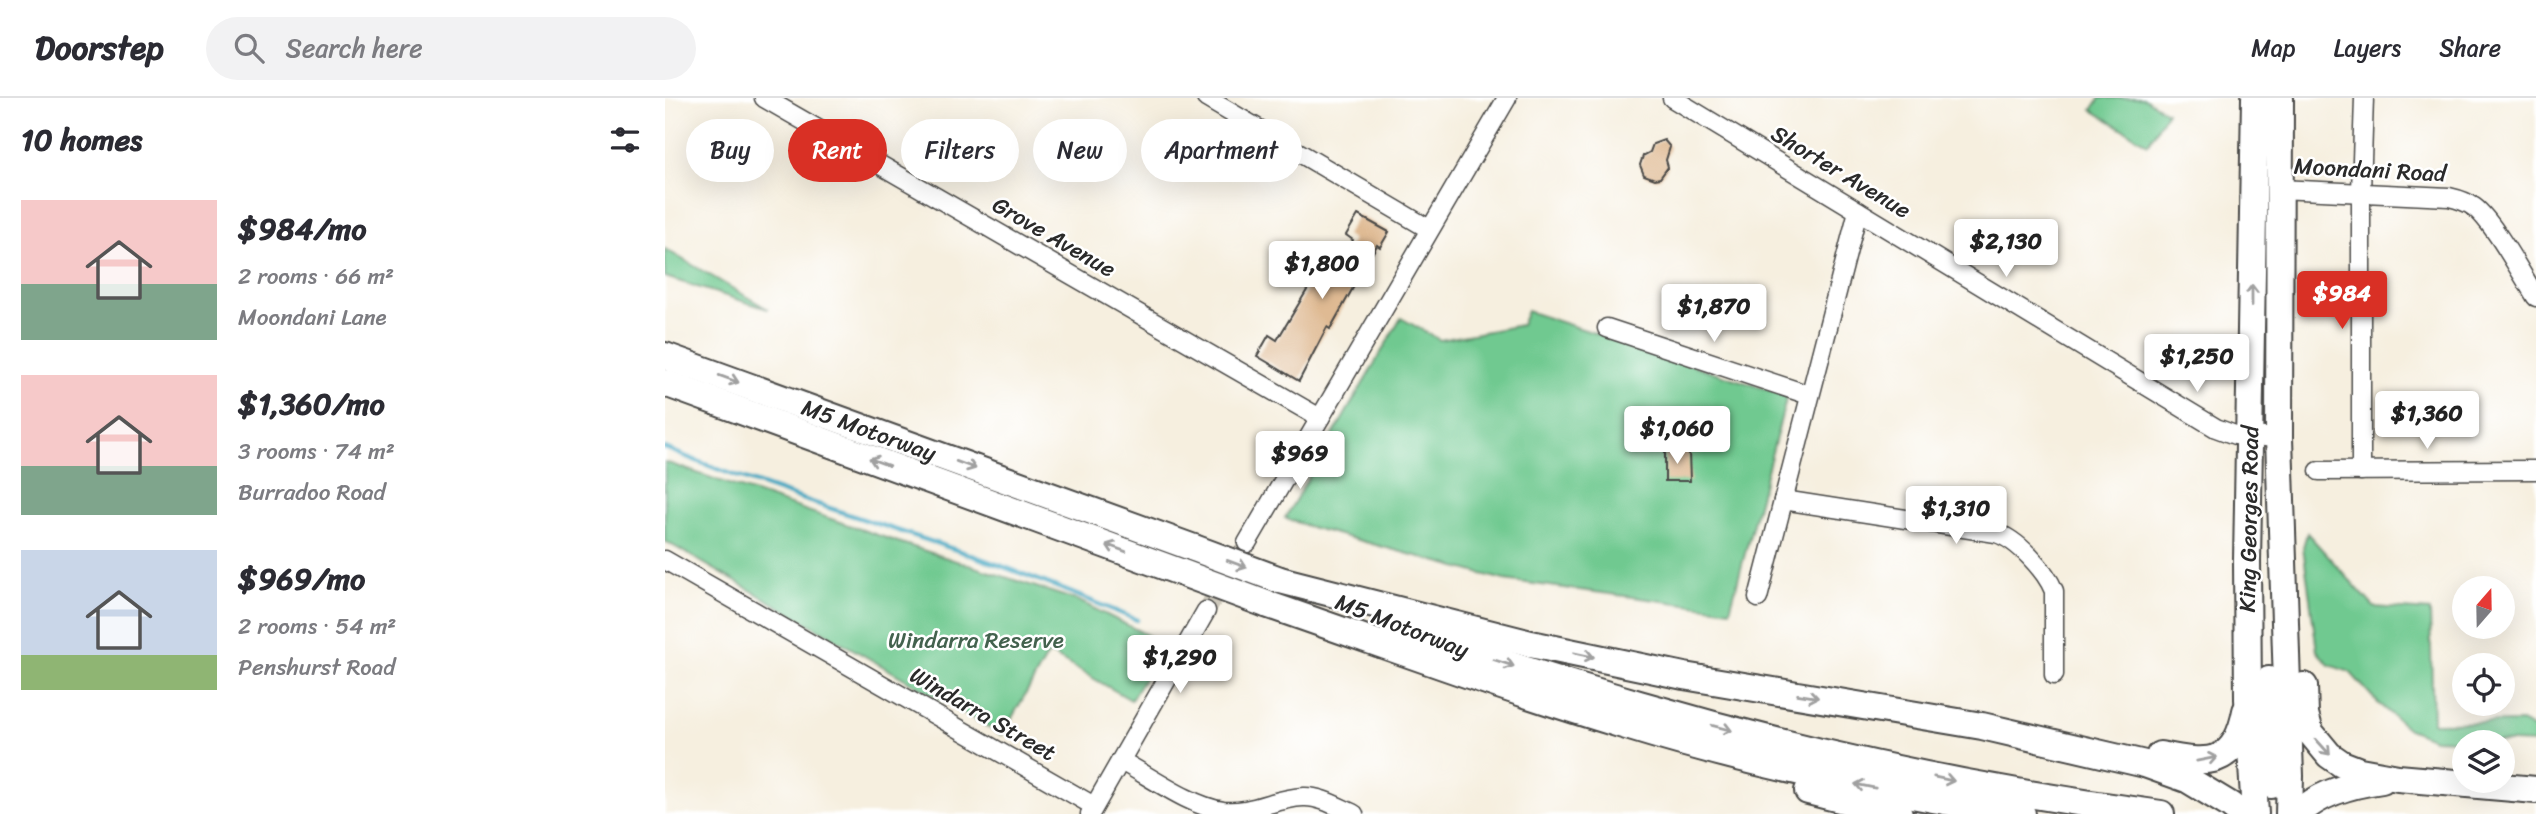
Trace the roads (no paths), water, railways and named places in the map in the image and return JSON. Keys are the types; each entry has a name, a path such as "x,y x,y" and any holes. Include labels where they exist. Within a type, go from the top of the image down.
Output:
{"highway":[{"name":"King Georges Road","path":"2255,98 2247,561 2248,699 2255,814"},
{"name":"King Georges Road","path":"2280,98 2279,438 2289,814"},
{"name":"M5 Motorway","path":"665,356 1499,662 1716,726 1873,765 1968,784 2161,814"},
{"name":"M5 Motorway","path":"665,383 1266,604 1545,701 1689,744 1843,781 2022,814"},
{"path":"2280,490 2298,611 2305,714 2310,732 2329,755 2360,771 2398,778 2536,790"},
{"path":"2269,814 2272,799 2266,591 2280,490"},
{"path":"1280,580 1531,644 1646,668 2194,761 2215,759 2229,750 2241,735 2248,699"},
{"path":"1266,604 1330,642 1489,699 1743,775 1899,814"},
{"path":"1982,726 2145,764 2187,779 2241,814"},
{"path":"2298,814 2309,804 2343,789 2367,782 2398,778"},
{"path":"2254,783 2269,814"}],"street":[{"name":"Grove Avenue","path":"764,98 1320,418"},
{"path":"1206,98 1429,229"},
{"path":"1247,543 1507,98"},
{"name":"Shorter Avenue","path":"1672,98 2216,428 2230,434 2279,438"},
{"path":"2361,471 2361,192 2364,98"},
{"name":"Moondani Road","path":"2279,189 2449,197 2463,200 2476,208 2487,221 2536,297"},
{"path":"1758,598 1858,211"},
{"path":"1607,328 1809,395"},
{"path":"2319,471 2536,470"},
{"path":"1783,500 1996,533 2012,539 2050,581 2054,591 2054,675"},
{"name":"Windarra Street","path":"665,560 1092,810"},
{"path":"1092,810 1206,611"},
{"path":"1121,761 1189,799 1224,811 1249,811 1301,797 1322,800 1354,814"}],"waterway":[{"path":"665,448 778,491 989,562 1137,620"}],"tunnel":[{"path":"1206,611 1247,543"}],"park label":[{"name":"Windarra Reserve","path":"976,640"}]}
